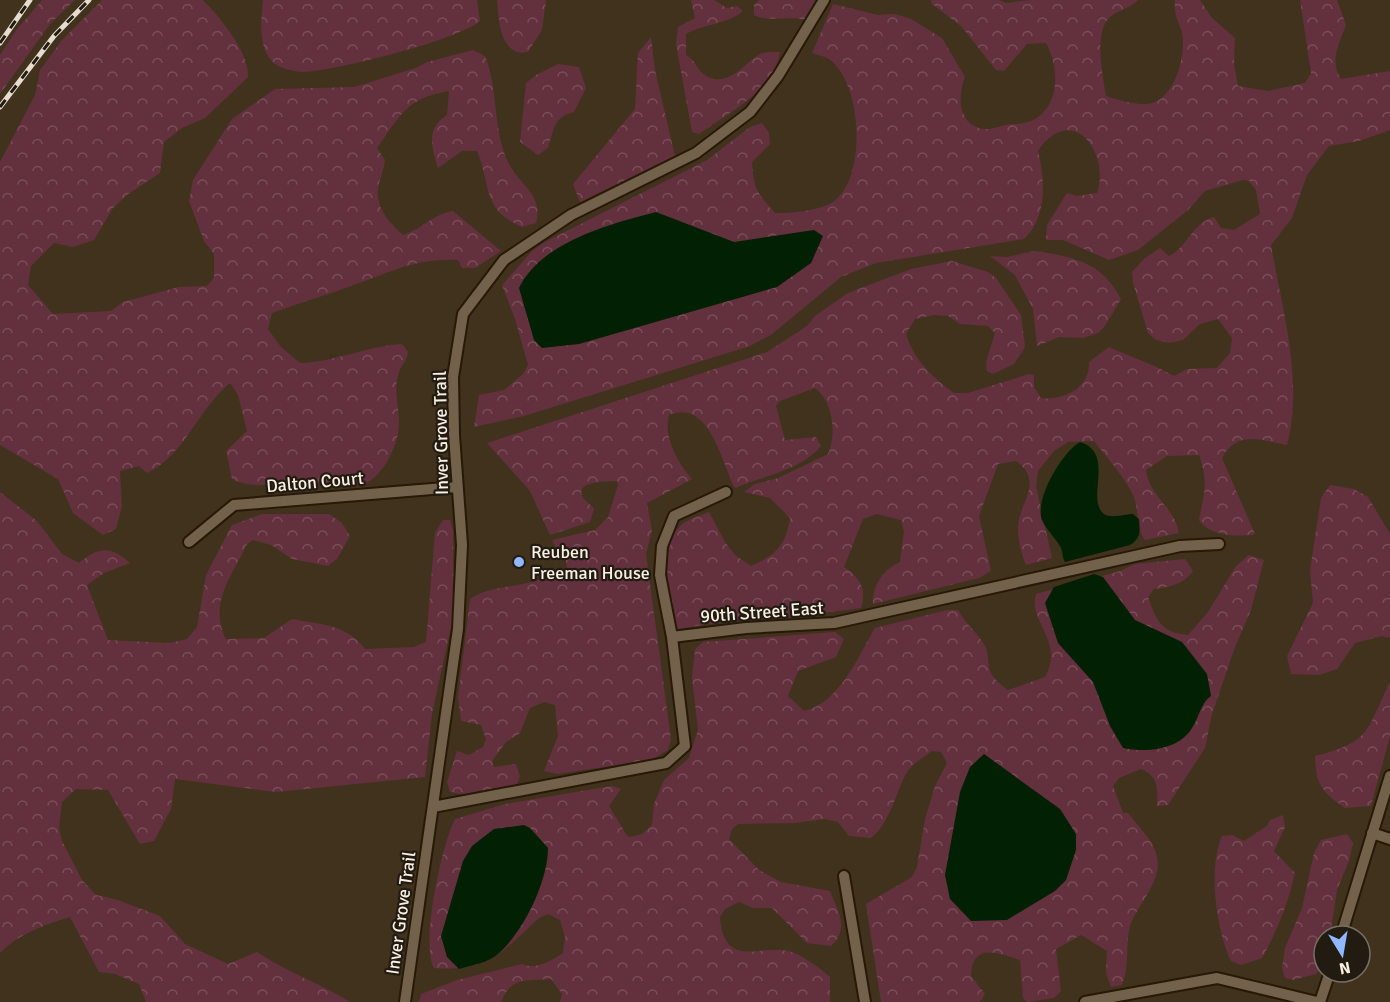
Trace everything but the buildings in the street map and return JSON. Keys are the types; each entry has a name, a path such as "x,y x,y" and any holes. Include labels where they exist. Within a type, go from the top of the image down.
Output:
{"street":[{"name":"Inver Grove Trail","path":"405,1002 461,592 462,545 453,377 464,314 504,260 571,214 696,153 750,112 778,76 824,0"},
{"name":"Dalton Court","path":"189,542 234,505 458,487"},
{"path":"433,807 666,764 685,746 672,637 660,574 662,546 674,516 726,492"},
{"name":"90th Street East","path":"672,637 746,628 834,623 1180,546 1219,544"},
{"path":"1345,924 1390,776"},
{"path":"1372,833 1390,838"},
{"path":"844,876 865,1002"},
{"path":"1085,1002 1217,978 1318,1002 1325,984"}],"green space":[{"path":"42,0 75,0 50,24 0,94 0,55 17,29"},
{"path":"102,0 203,0 225,25 239,46 247,67 248,77 205,118 182,128 164,142 160,173 127,195 113,208 94,240 73,247 54,243 31,266 28,285 53,314 111,311 123,302 179,287 207,286 214,278 214,254 204,241 189,201 193,180 232,119 275,89 354,87 416,68 427,62 473,50 485,56 492,82 500,138 509,164 530,191 537,205 536,223 522,227 500,213 490,196 477,151 462,151 438,168 432,138 436,126 447,115 449,91 423,98 406,110 377,148 385,160 378,189 382,209 403,235 439,215 453,211 501,251 475,268 462,268 458,260 416,263 272,313 268,329 281,347 300,363 326,360 389,345 402,344 408,352 397,378 399,430 393,450 382,469 368,482 360,485 304,482 258,485 232,479 226,451 247,431 238,395 230,383 209,405 181,444 160,465 147,473 139,466 120,471 122,506 116,529 103,535 73,513 58,479 0,445 0,162 35,95 40,70 62,40"},
{"path":"263,0 477,0 480,21 448,37 395,53 341,66 300,72 279,66 266,52 262,35"},
{"path":"497,0 546,0 542,30 528,52 519,52 506,43 500,27"},
{"path":"691,0 714,0 727,8 737,6 743,11 731,19 686,34 686,55 708,77 722,79 729,77 759,54 780,52 776,66 760,89 736,109 699,134 692,132 676,44 678,27 695,18"},
{"path":"759,0 816,0 805,20 766,18 754,15 754,5"},
{"path":"931,0 999,0 1006,3 1030,0 1138,0 1110,17 1105,24 1100,44 1106,96 1132,103 1156,102 1164,96 1175,79 1179,69 1183,40 1175,13 1175,0 1200,0 1212,18 1235,38 1234,64 1238,86 1268,91 1305,83 1311,73 1300,0 1337,0 1346,25 1335,59 1337,72 1341,79 1390,71 1390,130 1359,141 1329,146 1307,175 1292,218 1271,245 1290,345 1292,370 1292,421 1287,445 1250,439 1242,440 1228,449 1222,458 1255,534 1240,536 1224,534 1203,525 1199,520 1205,481 1199,455 1167,456 1146,470 1152,487 1173,516 1179,533 1145,540 1140,530 1133,495 1115,467 1094,441 1068,442 1054,451 1038,471 1036,486 1052,558 1026,565 1020,546 1018,527 1030,485 1029,477 1016,461 998,464 979,516 991,571 979,578 873,604 873,597 880,578 900,562 904,532 901,520 877,514 863,519 844,567 861,584 863,601 861,608 790,617 775,614 677,629 669,590 667,561 673,536 680,526 709,512 725,542 735,555 751,566 767,558 782,542 790,518 770,498 744,492 755,484 778,478 828,454 833,428 826,401 815,388 780,401 776,406 785,440 816,437 821,446 792,467 735,488 719,450 704,424 695,416 683,412 669,415 670,441 692,479 647,503 652,530 646,554 671,739 668,750 651,760 557,774 544,771 558,736 555,705 544,702 530,708 520,733 506,742 492,761 494,767 516,764 520,776 517,784 502,790 484,793 450,792 447,782 457,751 469,755 483,747 486,739 481,725 461,721 458,698 470,599 486,591 541,579 547,581 564,577 566,560 552,540 595,530 608,517 618,485 617,481 586,485 582,488 581,493 594,509 590,522 550,535 530,491 487,443 767,352 807,326 815,316 848,293 911,269 952,261 988,272 996,278 1021,315 1025,347 1014,364 993,374 987,371 986,362 995,333 988,326 960,324 948,316 934,315 915,319 906,334 909,343 931,374 954,393 968,393 1029,374 1034,375 1034,387 1041,398 1067,395 1081,385 1085,379 1089,362 1109,347 1174,376 1187,369 1217,368 1230,353 1232,338 1218,319 1200,324 1183,340 1170,343 1156,340 1148,333 1133,283 1132,272 1145,258 1160,248 1169,256 1176,252 1195,229 1207,220 1214,217 1221,228 1234,230 1260,214 1256,190 1249,181 1243,180 1205,191 1188,210 1138,250 1109,260 1063,240 1046,240 1047,225 1067,193 1077,196 1097,193 1100,177 1093,149 1085,138 1075,132 1063,131 1051,137 1038,151 1043,197 1037,219 1032,230 1024,239 876,263 841,277 772,334 750,346 524,416 474,427 479,395 504,390 523,374 528,365 515,319 502,285 532,251 545,242 707,160 750,127 762,123 769,133 770,144 752,162 755,185 775,213 796,212 828,205 844,190 852,173 856,153 854,109 849,88 840,71 829,59 812,53 833,4 878,15 895,14 911,19 942,38 965,77 961,91 961,106 963,113 972,124 982,129 992,128 1027,122 1042,114 1049,105 1055,85 1053,63 1046,43 1027,44 1004,71 996,70 961,26 932,4"},
{"path":"651,37 655,70 675,156 580,202 573,184 635,109 638,53"},
{"path":"558,64 579,67 586,88 574,112 558,121 548,148 538,155 520,142 526,83"},
{"path":"1034,251 1061,255 1085,263 1105,277 1113,287 1121,299 1105,326 1098,333 1083,338 1059,337 1037,346 1033,309 1015,275 990,256 1007,257"},
{"path":"1330,485 1354,489 1368,497 1390,534 1390,638 1382,636 1355,643 1337,669 1319,675 1291,674 1287,656 1313,603 1310,570 1321,498"},
{"path":"0,492 37,521 62,554 79,563 104,550 116,553 130,563 104,573 87,585 108,640 170,643 187,639 197,627 206,575 232,525 262,514 329,514 342,523 350,536 337,559 328,566 292,559 271,545 253,540 247,544 224,590 221,602 221,626 226,639 264,638 292,619 341,630 358,641 365,649 414,647 426,642 435,533 443,520 450,520 453,530 454,613 432,714 425,777 276,792 175,779 171,809 154,841 140,844 108,790 76,789 62,802 59,828 62,841 82,880 96,895 115,899 160,916 185,944 228,964 257,952 350,1002 146,1002 139,984 115,974 99,972 70,917 24,935 0,953"},
{"path":"1249,555 1264,560 1251,610 1235,647 1212,714 1205,748 1168,805 1157,806 1156,783 1151,775 1141,769 1119,778 1113,786 1123,813 1128,813 1144,832 1155,850 1157,859 1154,880 1130,926 1126,970 1122,985 1111,987 1106,973 1107,951 1081,935 1056,949 1061,991 1054,998 1027,1002 1023,998 1020,960 988,953 981,954 972,965 971,976 985,994 980,1002 881,1002 866,904 912,877 917,867 925,819 935,786 947,763 941,752 932,751 907,772 888,816 871,838 849,836 838,822 824,819 795,823 738,824 732,829 729,839 759,870 781,882 830,891 839,913 841,926 837,939 831,946 807,943 772,908 753,908 739,902 725,909 720,917 723,934 729,944 737,950 780,950 807,959 830,977 830,1002 560,1002 562,994 551,979 521,981 510,988 501,1002 419,1002 421,994 457,980 522,964 538,965 549,962 563,953 565,937 560,920 548,914 539,918 504,950 481,963 468,967 434,968 430,955 430,938 434,894 444,849 455,819 505,804 612,786 621,789 609,806 626,834 629,837 642,834 652,825 654,804 664,780 689,758 698,730 692,678 695,649 703,642 835,632 844,639 836,657 798,671 788,696 804,711 828,699 838,689 875,628 947,610 958,610 986,648 993,676 1008,690 1045,677 1050,664 1049,642 1037,614 1036,594 1120,571 1135,564 1185,559 1193,571 1185,579 1175,584 1154,589 1148,597 1157,619 1165,628 1188,635 1208,612 1236,566"},
{"path":"1390,682 1390,736 1371,806 1345,808 1322,787 1317,774 1315,756 1347,745 1365,732"},
{"path":"1283,815 1285,827 1274,851 1295,873 1292,884 1282,917 1262,958 1241,965 1231,961 1221,933 1215,881 1218,849 1222,836 1232,835 1244,841 1267,826 1270,820"},
{"path":"1347,834 1353,843 1349,861 1337,890 1332,924 1312,924 1312,975 1293,980 1285,978 1282,968 1285,948 1302,908 1314,853 1321,840"}],"shaded area":[{"path":"656,212 734,242 814,230 823,236 811,263 777,287 579,344 542,348 534,340 519,288 529,272 543,258 578,237 618,222"},
{"path":"1080,442 1091,448 1096,456 1099,507 1107,515 1133,514 1139,519 1139,530 1138,537 1130,545 1065,562 1061,548 1042,520 1042,501 1058,466"},
{"path":"1094,574 1103,577 1135,620 1182,642 1207,674 1211,696 1205,702 1186,735 1171,745 1152,750 1123,748 1110,726 1093,682 1058,643 1045,603 1054,587"},
{"path":"984,754 1060,809 1076,834 1076,850 1066,880 1055,891 1007,920 971,921 950,899 945,875 960,792 970,767"},
{"path":"524,825 530,828 548,848 544,875 533,905 517,932 499,953 485,961 459,969 447,957 441,936 463,861 472,846 494,829"}],"railway":[{"path":"0,43 30,0"},
{"path":"0,107 54,36 89,0"}],"place":[{"name":"Reuben Freeman House","path":"519,562"}]}
